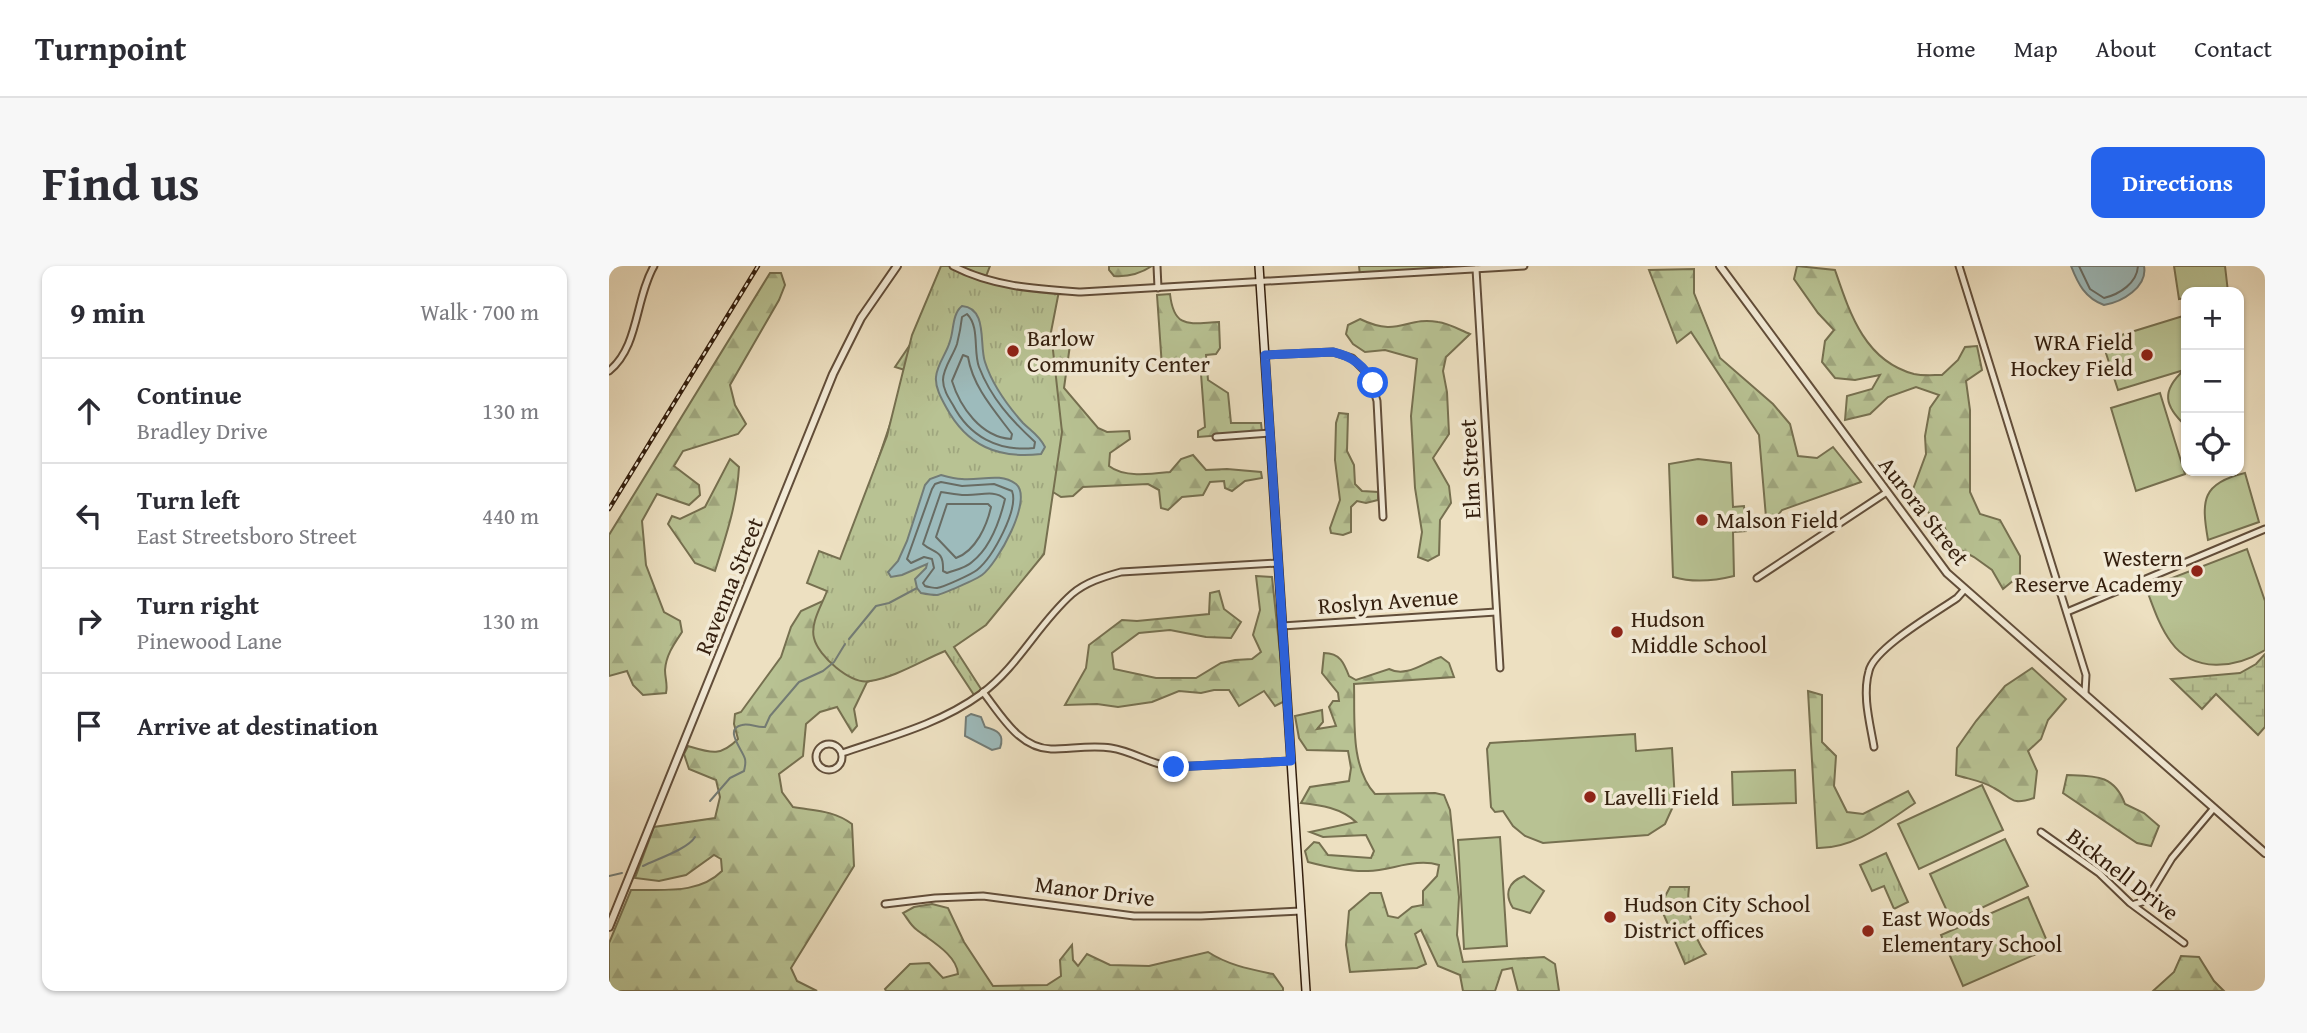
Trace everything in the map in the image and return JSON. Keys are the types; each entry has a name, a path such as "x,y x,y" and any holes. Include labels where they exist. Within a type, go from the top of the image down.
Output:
{"main road":[{"path":"1259,266 1306,991"}],"street":[{"path":"609,371 630,345 644,287 654,266"},
{"name":"Ravenna Street","path":"609,927 833,373 861,317 897,266"},
{"path":"953,266 994,283 1018,288 1081,292 1442,268 1524,266"},
{"path":"1157,266 1158,288"},
{"name":"Aurora Street","path":"1720,266 1933,556 1965,589 2265,853"},
{"path":"1959,266 2086,675 2085,693"},
{"path":"1360,268 1360,275"},
{"name":"Elm Street","path":"1476,269 1500,668"},
{"path":"1265,355 1333,352 1352,358 1369,375 1377,401 1383,517"},
{"path":"1216,437 1270,433"},
{"path":"1757,578 1887,492"},
{"path":"2067,611 2265,529"},
{"path":"842,753 930,722 983,692 1028,648 1053,613 1088,584 1121,572 1278,563"},
{"path":"1874,747 1867,686 1873,661 1890,645 1957,598 1965,589"},
{"name":"Roslyn Avenue","path":"1282,626 1496,612"},
{"path":"983,692 1014,732 1037,747 1112,748 1153,764 1173,767 1291,761"},
{"path":"828,746 836,746 842,753 842,761 833,768 821,768 815,762 816,752 828,746"},
{"path":"2134,904 2142,902 2153,891 2172,858 2214,808"},
{"name":"Bicknell Drive","path":"2041,832 2099,873 2184,943"},
{"name":"Manor Drive","path":"885,904 982,896 1134,916 1301,911"}],"green space":[{"path":"941,266 990,266 985,279 1059,291 1051,332 1062,432 1044,554 986,625 954,647 983,692 976,698 945,651 898,673 870,681 854,679 836,668 822,653 813,632 827,591 807,583 819,551 840,559 887,436 912,335"},
{"path":"1109,266 1152,266 1138,273 1114,276"},
{"path":"1359,266 1442,266 1442,270 1360,275"},
{"path":"1797,266 1835,270 1862,334 1871,347 1897,368 1917,375 1942,375 1958,360 1965,347 1977,346 1982,370 1966,381 1970,410 1970,492 1980,514 2000,520 2020,556 2020,575 2003,589 1992,570 1953,546 1943,524 1924,509 1912,492 1926,454 1925,436 1930,408 1939,395 1916,387 1888,397 1870,414 1845,420 1847,396 1872,389 1880,375 1855,380 1835,378 1822,362 1825,341 1834,330 1794,279"},
{"path":"2174,266 2225,266 2227,287 2181,287 2179,299"},
{"path":"1694,269 1694,293 1720,358 1773,404 1790,424 1798,456 1817,458 1833,447 1861,482 1782,510 1767,529 1759,435 1691,332 1677,343 1649,270"},
{"path":"770,273 781,273 785,285 730,385 735,405 746,424 738,434 683,451 674,466 699,485 700,495 689,505 657,494 642,521 646,565 664,612 680,621 682,632 667,659 666,693 643,695 633,685 627,671 609,676 609,535"},
{"path":"1170,294 1175,314 1185,322 1219,322 1220,348 1216,354 1206,355 1208,380 1228,393 1231,423 1261,423 1262,432 1198,437 1198,431 1205,427 1201,374 1162,367 1157,295"},
{"name":"WRA Field Hockey Field","path":"2181,317 2181,371 2118,390 2102,341"},
{"path":"1360,319 1384,327 1438,322 1470,334 1446,357 1443,371 1449,434 1433,458 1449,486 1451,503 1440,520 1439,555 1428,561 1418,557 1422,532 1415,488 1411,416 1417,359 1385,350 1365,352 1353,344 1346,334 1348,325"},
{"path":"916,336 902,670 867,682 854,709 857,726 852,732 837,707 820,712 806,724 803,756 779,774 782,792 793,807 831,814 852,824 854,866 791,968 797,981 817,991 609,991 609,943 631,890 691,887 712,879 722,871 721,859 714,855 686,875 659,881 635,878 654,827 715,818 720,797 716,780 689,769 684,754 688,746 709,752 720,751 738,739 734,724 735,714 741,712 781,657 791,627 801,611 823,601 844,561 908,371 895,367"},
{"path":"1050,336 1068,340 1070,345 1064,388 1098,428 1107,432 1129,431 1130,439 1110,453 1109,466 1130,474 1170,472 1181,459 1193,455 1206,470 1261,472 1262,478 1245,481 1232,491 1225,488 1224,481 1210,482 1203,495 1182,497 1168,510 1161,508 1159,490 1148,484 1083,487 1073,496 1061,497 1053,492 1048,459"},
{"name":"WRA Field Hockey Field","path":"2181,373 2181,421 2173,412 2168,398"},
{"path":"2160,393 2181,461 2181,475 2136,491 2111,408"},
{"path":"1339,413 1348,414 1347,451 1354,465 1355,484 1362,491 1378,492 1378,500 1366,503 1357,501 1351,507 1351,532 1343,535 1331,533 1330,528 1340,500 1335,460 1336,423"},
{"path":"730,459 739,467 738,481 715,571 695,563 668,524 672,516 680,519 705,507"},
{"name":"Malson Field","path":"1698,459 1731,463 1733,507 1744,506 1746,531 1733,532 1734,576 1704,581 1673,577 1669,464"},
{"path":"2244,473 2259,522 2208,540 2205,504 2208,495 2220,482 2234,476 2244,476"},
{"path":"2247,549 2265,601 2265,650 2229,664 2216,665 2191,659 2180,652 2167,636 2146,588"},
{"path":"1256,576 1272,577 1285,701 1275,706 1264,691 1239,706 1229,690 1214,690 1201,693 1179,691 1152,702 1118,707 1097,704 1065,705 1086,668 1089,645 1122,620 1209,614 1210,593 1219,591 1224,609 1241,622 1231,638 1206,637 1170,630 1139,633 1112,653 1114,669 1156,678 1196,678 1221,663 1252,659 1261,652 1253,635 1260,610"},
{"path":"1324,653 1338,657 1349,676 1356,680 1389,669 1402,672 1441,657 1449,663 1454,677 1354,684 1354,727 1361,770 1375,794 1444,795 1450,810 1459,897 1457,935 1463,962 1544,957 1555,964 1559,991 1518,991 1512,968 1502,970 1495,991 1463,991 1460,975 1438,966 1421,930 1415,934 1426,964 1417,968 1350,972 1346,945 1349,911 1370,893 1381,893 1388,916 1398,918 1412,907 1423,905 1423,891 1437,876 1439,865 1422,863 1360,871 1308,862 1305,851 1314,842 1319,843 1328,855 1371,858 1374,851 1366,835 1323,837 1310,832 1356,822 1337,810 1301,803 1310,787 1349,781 1351,768 1348,751 1307,750 1299,738 1295,716 1322,710 1323,722 1317,729 1336,726 1329,707 1333,701 1339,701 1338,693 1322,673"},
{"path":"2265,654 2265,727 2258,735 2216,694 2202,709 2171,679 2240,673 2256,664"},
{"path":"2032,668 2066,699 2048,720 2041,739 2028,751 2037,771 2034,798 2016,801 1985,784 1956,775 1957,748 2005,686"},
{"path":"1808,691 1822,695 1822,742 1836,756 1834,786 1847,812 1863,814 1908,791 1915,803 1869,833 1831,847 1817,848"},
{"path":"1635,734 1636,751 1672,748 1675,802 1665,824 1648,835 1543,843 1525,836 1513,826 1503,811 1495,812 1491,807 1487,749 1490,743"},
{"path":"1795,770 1796,803 1733,805 1732,772"},
{"path":"2067,775 2102,779 2115,787 2125,804 2144,813 2159,826 2151,846 2137,843 2063,793"},
{"path":"1982,785 2003,830 1919,869 1898,824"},
{"path":"1500,837 1507,946 1464,949 1458,840"},
{"path":"2005,839 2028,886 1952,922 1930,874"},
{"path":"1886,853 1908,902 1894,909 1884,886 1872,891 1860,865"},
{"path":"1524,876 1544,891 1530,913 1513,908 1508,893 1511,885"},
{"path":"1670,887 1689,887 1692,922 1697,939 1706,954 1685,964 1660,906"},
{"path":"2028,897 2050,948 1963,986 1941,935"},
{"path":"932,904 948,908 964,942 993,986 1047,985 1061,976 1060,960 1072,945 1073,960 1078,966 1087,954 1110,965 1149,966 1208,952 1231,963 1273,974 1283,991 886,991 910,964 929,963 943,978 958,974 957,967 948,955 915,928 903,913 914,907"},
{"path":"2181,956 2199,957 2214,981 2224,991 2153,991 2174,972"}],"water":[{"path":"2071,266 2144,266 2144,274 2138,287 2126,297 2104,305 2083,290"},
{"path":"962,306 976,313 981,328 983,355 992,378 1011,409 1043,443 1045,447 1041,454 1011,454 985,447 964,432 944,404 936,385 936,377 949,345 956,313"},
{"path":"941,475 959,479 1010,480 1020,492 1020,503 1011,531 989,569 974,580 935,595 921,593 917,588 915,579 927,564 902,575 891,577 888,572 898,561 907,541 925,485 930,479"},
{"path":"971,714 981,717 985,727 999,733 1000,748 992,750 965,736 966,717"}],"waterway":[{"path":"849,639 876,606 889,603 917,588"},
{"path":"710,801 730,778 744,771 745,759 734,735 737,727 765,727 770,716 799,682 823,671 834,662 845,644"},
{"path":"643,866 679,850 695,837"},
{"path":"609,876 622,873"}],"railway":[{"path":"609,509 758,266"}],"place":[{"name":"Barlow Community Center","path":"1013,351"},
{"name":"WRA Field Hockey Field","path":"2147,355"},
{"name":"Malson Field","path":"1702,520"},
{"name":"Western Reserve Academy","path":"2197,571"},
{"name":"Hudson Middle School","path":"1617,632"},
{"name":"Lavelli Field","path":"1590,797"},
{"name":"Hudson City School District offices","path":"1610,917"},
{"name":"East Woods Elementary School","path":"1868,931"}],"route":[{"path":"1174,767 1291,761 1265,355 1333,352 1343,354 1364,368 1373,383"}]}
